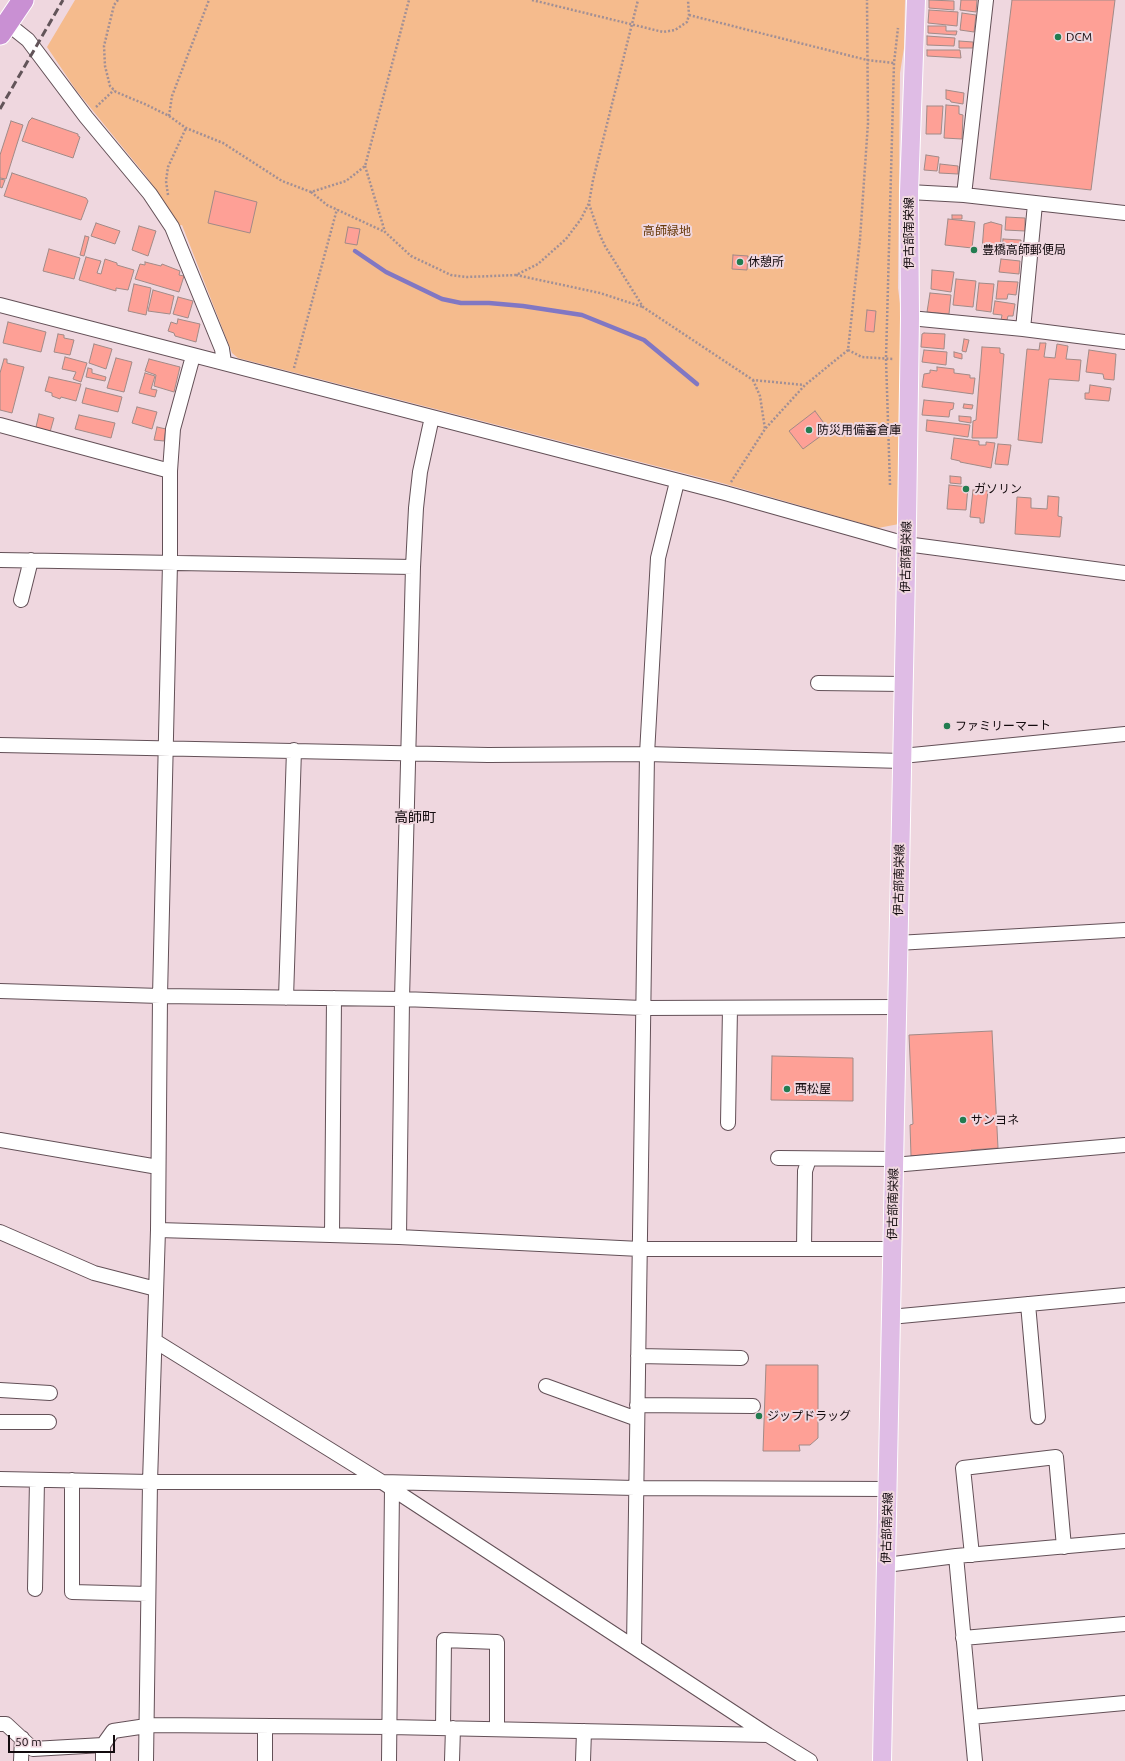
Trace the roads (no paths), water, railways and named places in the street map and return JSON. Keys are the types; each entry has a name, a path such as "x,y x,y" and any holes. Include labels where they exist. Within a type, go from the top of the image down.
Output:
{"highway":[{"path":"4,29 23,0"}],"main road":[{"name":"伊古部南栄線","path":"882,1761 910,358 909,192 916,0"}],"street":[{"path":"964,195 986,0"},
{"path":"4,29 28,40 86,117 150,194 172,227 222,349 224,362"},
{"path":"909,192 964,195 1125,214"},
{"path":"1023,329 1035,204"},
{"path":"0,305 193,356 224,362 677,482 725,493 906,544 1125,572"},
{"path":"910,318 1023,329 1125,342"},
{"path":"146,1761 150,1482 158,1230 160,996 170,563 170,471 173,429 193,356"},
{"path":"399,1237 402,999 413,567 419,479 432,417"},
{"path":"0,425 170,471"},
{"path":"634,1647 647,754 658,558 677,482"},
{"path":"0,560 413,567"},
{"path":"22,600 31,560"},
{"path":"818,683 904,684"},
{"path":"0,745 409,753 647,754 902,758 1125,734"},
{"path":"286,998 294,750"},
{"path":"898,943 1125,930"},
{"path":"0,991 160,996 402,999 643,1008 896,1007"},
{"path":"332,1235 334,998"},
{"path":"728,1123 730,1008"},
{"path":"0,1140 158,1167"},
{"path":"778,1158 893,1162 1125,1145"},
{"path":"804,1249 805,1172 809,1159"},
{"path":"158,1230 399,1237 640,1249 892,1249"},
{"path":"0,1232 94,1273 156,1289"},
{"path":"890,1317 1125,1295"},
{"path":"1028,1304 1038,1417"},
{"path":"155,1341 387,1485 810,1761"},
{"path":"638,1356 741,1358"},
{"path":"546,1386 637,1419"},
{"path":"0,1390 50,1393"},
{"path":"637,1405 753,1406"},
{"path":"0,1422 49,1422"},
{"path":"972,1555 963,1468 1056,1457 1064,1547"},
{"path":"0,1479 636,1488 888,1489"},
{"path":"35,1589 37,1480"},
{"path":"72,1480 72,1592 148,1594"},
{"path":"387,1485 390,1727 389,1761"},
{"path":"886,1565 956,1556 1125,1541"},
{"path":"956,1556 975,1761"},
{"path":"963,1638 1125,1624"},
{"path":"452,1761 448,1728 444,1640 497,1642 497,1729"},
{"path":"971,1717 1125,1703"},
{"path":"0,1724 6,1724 33,1749 103,1745"},
{"path":"103,1761 103,1745 114,1731 153,1725 390,1727 768,1735"},
{"path":"265,1726 265,1761"},
{"path":"583,1761 584,1731"},
{"path":"21,1761 22,1738"}],"waterway":[{"path":"355,251 386,272 442,299 461,303 489,303 523,306 582,315 644,340 697,384"}],"railway":[{"path":"0,109 63,0"}],"place":[{"name":"DCM","path":"1058,37"},
{"name":"豊橋高師郵便局","path":"974,250"},
{"name":"休憩所","path":"740,262"},
{"name":"防災用備蓄倉庫","path":"809,430"},
{"name":"ガソリン","path":"966,489"},
{"name":"ファミリーマート","path":"947,726"},
{"name":"西松屋","path":"787,1089"},
{"name":"サンヨネ","path":"963,1120"},
{"name":"ジップドラッグ","path":"759,1416"}],"district":[{"name":"高師町","path":"415,817"}],"park label":[{"name":"高師緑地","path":"667,231"}]}
